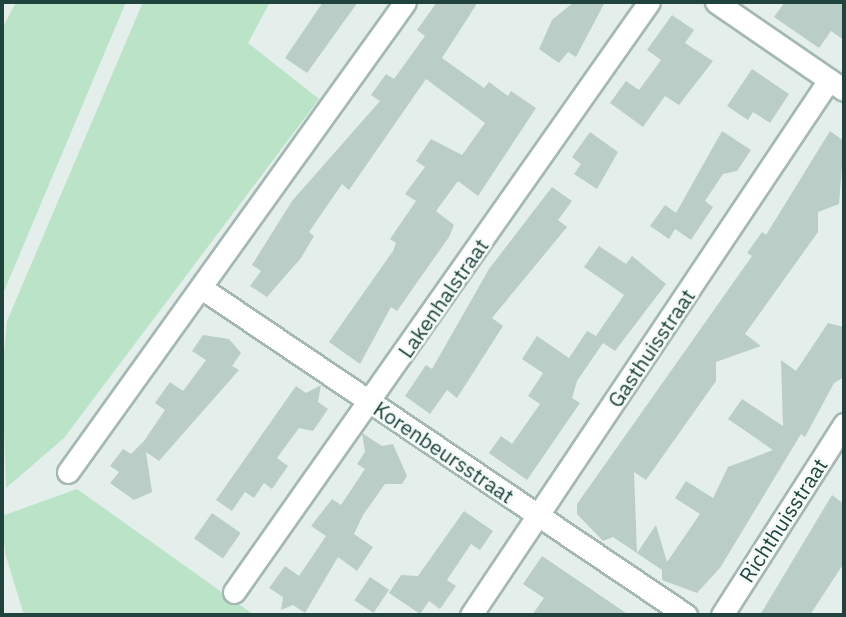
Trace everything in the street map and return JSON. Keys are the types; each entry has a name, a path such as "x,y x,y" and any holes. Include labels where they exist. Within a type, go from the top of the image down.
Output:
{"street":[{"path":"68,472 203,289 405,2"},
{"name":"Lakenhalstraat","path":"234,592 371,402 649,2"},
{"path":"716,2 837,85"},
{"name":"Gasthuisstraat","path":"471,615 837,85"},
{"name":"Korenbeursstraat","path":"203,289 686,615"},
{"name":"Richthuisstraat","path":"722,615 844,424"}],"green space":[{"path":"16,2 126,2 2,296 2,29"},
{"path":"143,2 270,2 248,43 319,99 64,438 6,488 2,375 7,321"},
{"path":"77,489 254,615 24,615 5,553 2,516"}],"building":[{"path":"323,2 358,2 307,73 285,58"},
{"path":"437,2 478,2 442,58 484,88 489,82 508,96 511,91 536,108 478,196 458,181 436,211 454,225 449,237 397,311 391,307 360,364 329,342 393,251 396,243 390,239 416,201 405,194 425,167 416,161 431,139 462,155 485,123 426,79 349,190 342,184 309,232 314,236 301,258 267,297 250,286 261,271 252,265 292,201 380,101 371,95 386,74 394,79 425,36 417,30"},
{"path":"574,2 605,2 576,57 568,52 559,63 539,49 552,20"},
{"path":"785,2 844,2 844,40 831,31 819,48 774,17"},
{"path":"672,15 694,30 685,43 713,61 679,105 665,96 643,127 610,103 626,81 639,90 661,60 647,50"},
{"path":"752,69 789,94 770,123 753,112 748,120 727,106"},
{"path":"722,131 751,150 737,171 723,174 705,201 713,207 691,240 675,229 669,239 650,226 665,205 676,213"},
{"path":"830,131 844,141 839,204 818,212 818,232 745,334 761,346 716,362 716,381 646,480 634,472 637,553 656,525 667,562 700,514 675,498 686,481 713,498 728,467 773,450 728,419 742,399 783,426 781,360 796,371 828,323 844,327 844,377 834,383 805,437 801,434 720,568 697,593 662,580 662,570 613,537 603,541 577,514 577,504 752,256 747,253 762,232 766,235"},
{"path":"590,132 618,152 597,189 574,174 581,164 572,157"},
{"path":"552,187 572,201 558,220 567,227 492,318 503,326 457,398 447,390 430,414 405,396 426,365 432,369 489,269"},
{"path":"599,246 626,264 632,256 666,284 615,351 603,343 577,381 572,398 580,403 527,480 489,453 501,436 512,444 540,404 528,396 543,373 522,359 537,336 569,358 587,331 596,336 624,295 584,267"},
{"path":"203,335 229,339 241,353 232,366 239,370 159,461 146,452 152,492 134,500 110,483 119,472 110,466 123,449 131,454 144,441 165,410 155,403 170,382 183,391 206,360 192,351"},
{"path":"321,385 318,402 328,409 313,431 299,428 277,458 288,466 272,489 264,483 254,498 245,492 232,511 216,500 296,386 306,393"},
{"path":"362,433 382,446 393,444 407,476 402,484 385,484 363,515 354,534 373,547 357,571 338,557 305,613 293,605 281,610 283,597 269,588 285,566 299,576 326,536 311,526 332,499 341,505 365,469 357,464 365,452"},
{"path":"832,495 844,504 844,563 810,615 760,615"},
{"path":"464,511 493,531 480,550 471,544 447,580 456,586 440,609 429,601 420,614 389,593 401,575 418,576"},
{"path":"212,513 241,533 223,558 194,538"},
{"path":"542,556 629,615 532,615 544,598 523,584"},
{"path":"370,577 389,590 373,613 354,600"}]}
